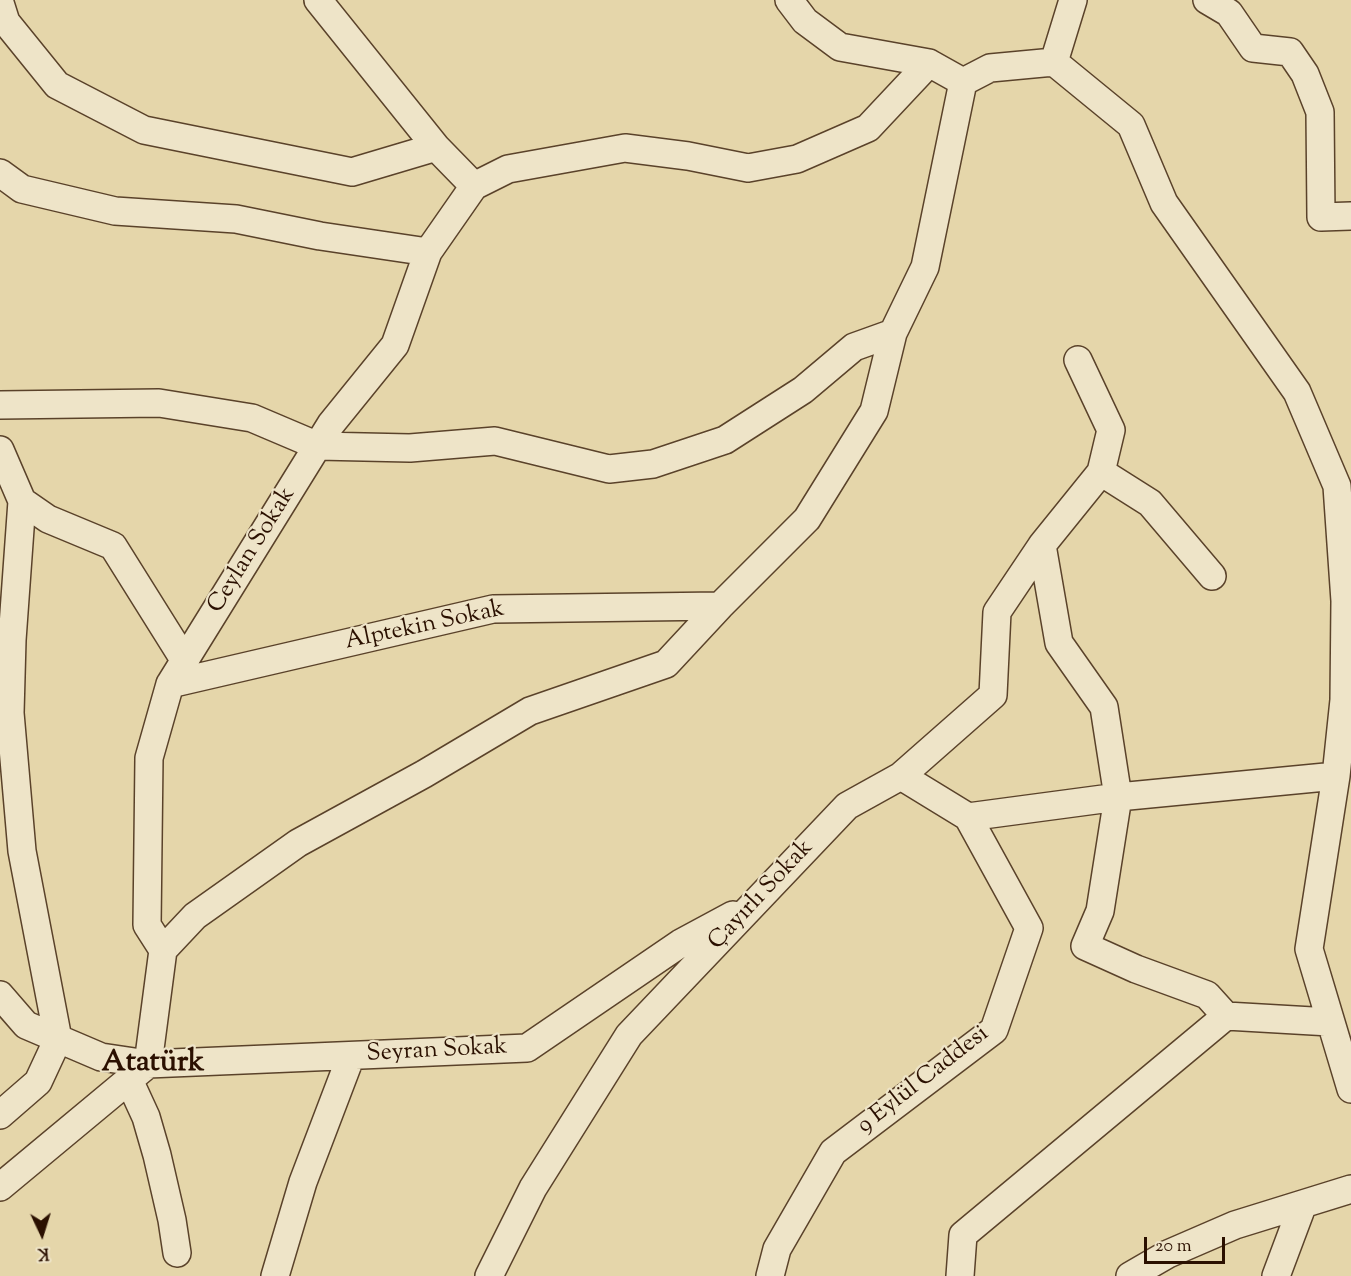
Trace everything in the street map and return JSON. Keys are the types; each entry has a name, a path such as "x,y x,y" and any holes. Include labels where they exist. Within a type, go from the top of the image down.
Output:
{"street":[{"path":"318,0 436,147 474,186 508,169 625,148 688,156 748,168 797,159 868,128 929,63"},
{"path":"789,0 805,21 840,47 929,63 963,82"},
{"path":"1054,62 1073,0"},
{"path":"1207,0 1229,13 1253,48 1290,52 1305,74 1320,112 1321,217 1351,216"},
{"path":"2,19 57,85 144,130 352,172 436,147"},
{"path":"963,82 990,68 1054,62 1131,125 1164,203 1298,392 1337,486 1345,623 1344,700 1336,776 1309,949 1351,1089"},
{"path":"177,1253 170,1209 146,1117 139,1072 164,950 195,916 298,843 424,774 530,711 666,664 807,519 874,411 893,333 925,267 963,82"},
{"path":"0,173 22,189 115,211 236,219 320,236 428,252"},
{"name":"Ceylan Sokak","path":"164,950 147,925 149,758 170,684 331,424 395,345 428,252 474,186"},
{"path":"0,405 159,403 252,418 318,446 410,448 495,441 609,469 653,464 725,440 803,390 854,347 893,333"},
{"path":"1078,360 1111,430 1101,472 1150,503 1212,576"},
{"path":"0,450 21,512 5,698 22,851 57,1039 38,1082 0,1115"},
{"name":"Çayırlı Sokak","path":"489,1276 533,1188 629,1035 847,806 901,776 993,696 997,612 1042,546 1101,472"},
{"path":"21,512 48,519 112,546 186,661"},
{"path":"0,542 21,512"},
{"path":"1042,546 1059,643 1104,707 1118,797 1100,911 1084,946 1136,969 1207,995 1226,1016"},
{"name":"Alptekin Sokak","path":"170,684 494,609 720,606"},
{"name":"9 Eylül Caddesi","path":"770,1276 777,1249 833,1152 994,1030 1029,928 968,817 901,776"},
{"path":"968,817 1118,797 1336,776"},
{"name":"Seyran Sokak","path":"0,995 26,1025 139,1072 351,1056 527,1048 681,943 756,903"},
{"path":"960,1276 963,1235 1226,1016 1330,1022"},
{"path":"275,1276 303,1182 351,1056"},
{"path":"0,1187 139,1072"},
{"path":"1130,1276 1168,1254 1235,1225 1351,1189"},
{"path":"1276,1276 1304,1204"}],"district":[{"name":"Atatürk","path":"153,1065"}]}
